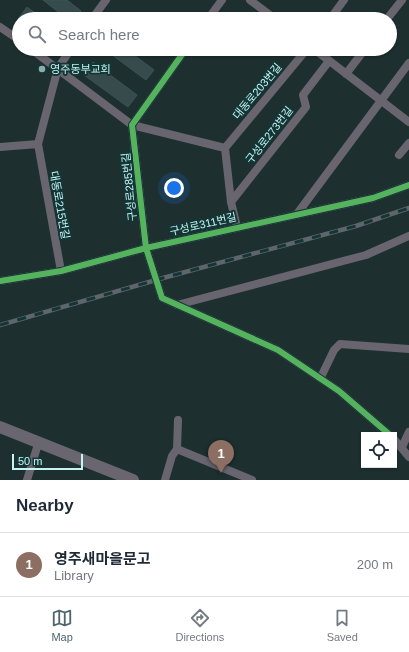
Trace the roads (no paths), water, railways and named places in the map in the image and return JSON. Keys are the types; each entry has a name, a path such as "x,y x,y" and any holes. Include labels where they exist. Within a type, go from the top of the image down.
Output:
{"main road":[{"path":"0,427 39,441 133,480"}],"street":[{"path":"97,12 106,0"},
{"path":"213,12 222,0"},
{"path":"250,0 266,12"},
{"path":"335,12 344,0"},
{"path":"393,12 402,0"},
{"path":"0,27 12,35"},
{"path":"41,56 132,125 224,148 231,202 237,227"},
{"name":"대동로215번길","path":"61,271 38,144 58,68 66,56"},
{"path":"132,125 181,56"},
{"name":"대동로203번길","path":"224,148 301,56"},
{"path":"323,56 409,122"},
{"path":"346,74 360,56"},
{"name":"구성로273번길","path":"231,202 306,107 303,95 329,61"},
{"path":"297,214 409,63"},
{"name":"구성로285번길","path":"132,125 146,248 162,298 278,350 321,377 386,432"},
{"path":"399,155 409,142"},
{"path":"0,147 38,144"},
{"name":"구성로311번길","path":"0,281 61,271 146,248 373,198 409,185"},
{"path":"176,304 366,255 409,236"},
{"path":"321,377 334,350 340,344 409,349"},
{"path":"165,480 172,456 177,449 178,420"},
{"path":"402,447 409,432"},
{"path":"27,480 39,441"},
{"path":"397,442 409,457"},
{"path":"177,449 252,480"}],"railway":[{"path":"0,325 163,278 356,226 409,208"}],"place":[{"name":"영주동부교회","path":"42,69"},
{"name":"영주새마을문고","path":"221,473"}]}
